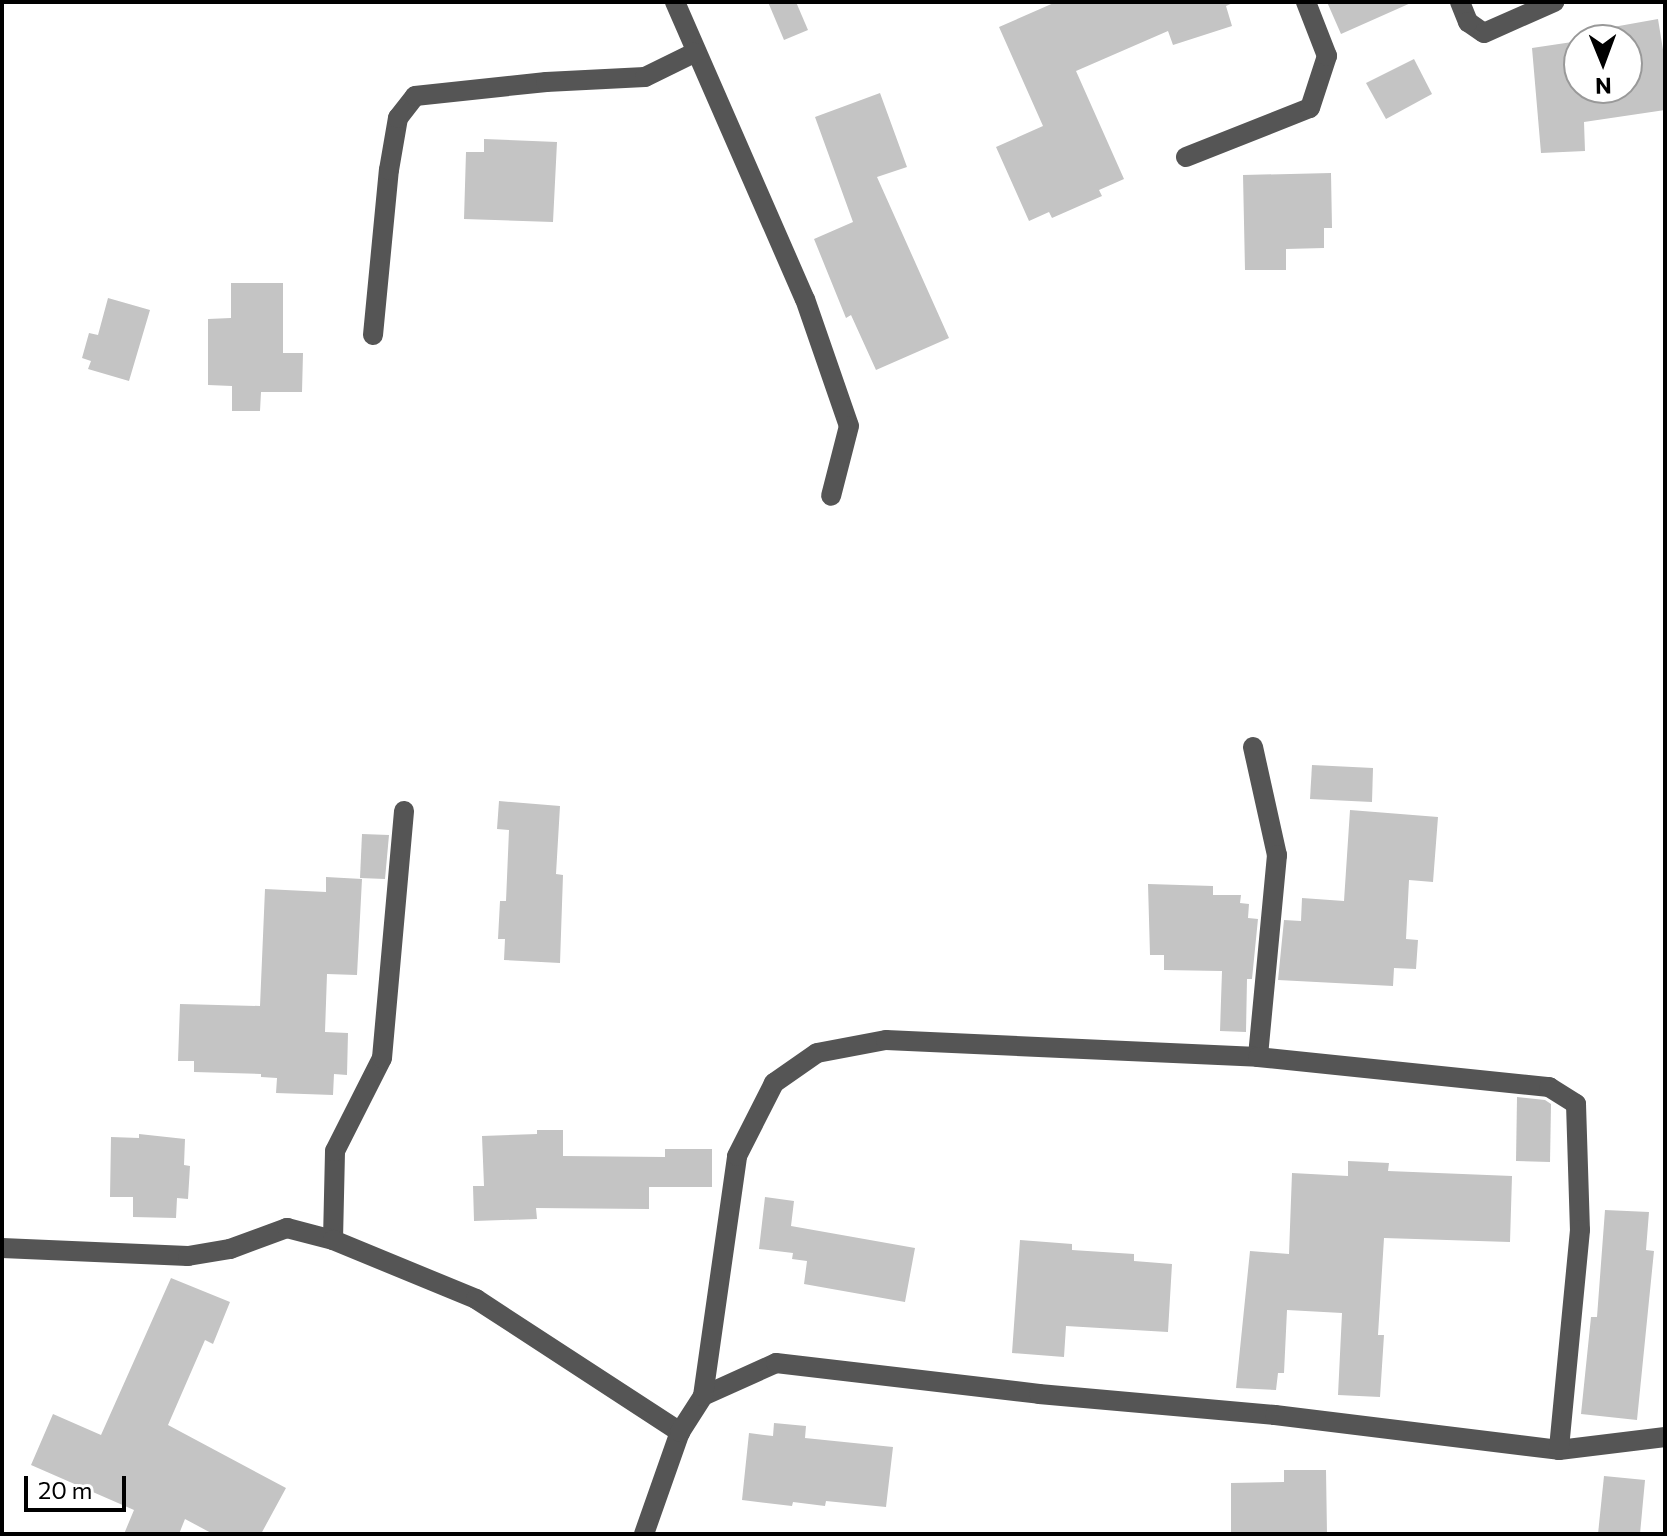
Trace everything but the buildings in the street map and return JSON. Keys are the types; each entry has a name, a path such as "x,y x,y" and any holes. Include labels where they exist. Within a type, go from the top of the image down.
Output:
{"street":[{"path":"675,2 694,53 741,148 805,299 849,426 831,496"},
{"path":"1186,157 1310,108 1327,56 1306,2"},
{"path":"1460,2 1468,22 1484,33 1554,2"},
{"path":"373,335 389,170 398,118 415,96 546,82 645,77 694,53"},
{"path":"1253,747 1277,855 1258,1057"},
{"path":"333,1240 335,1151 382,1058 404,811"},
{"path":"644,1534 680,1432 703,1396 737,1156 774,1083 817,1053 886,1040 1258,1057 1549,1087 1576,1104 1580,1230 1559,1450"},
{"path":"2,1248 188,1256 230,1249 287,1228 333,1240 476,1299 680,1432"},
{"path":"703,1396 776,1363 1039,1394 1275,1415 1559,1450 1665,1437"}]}
